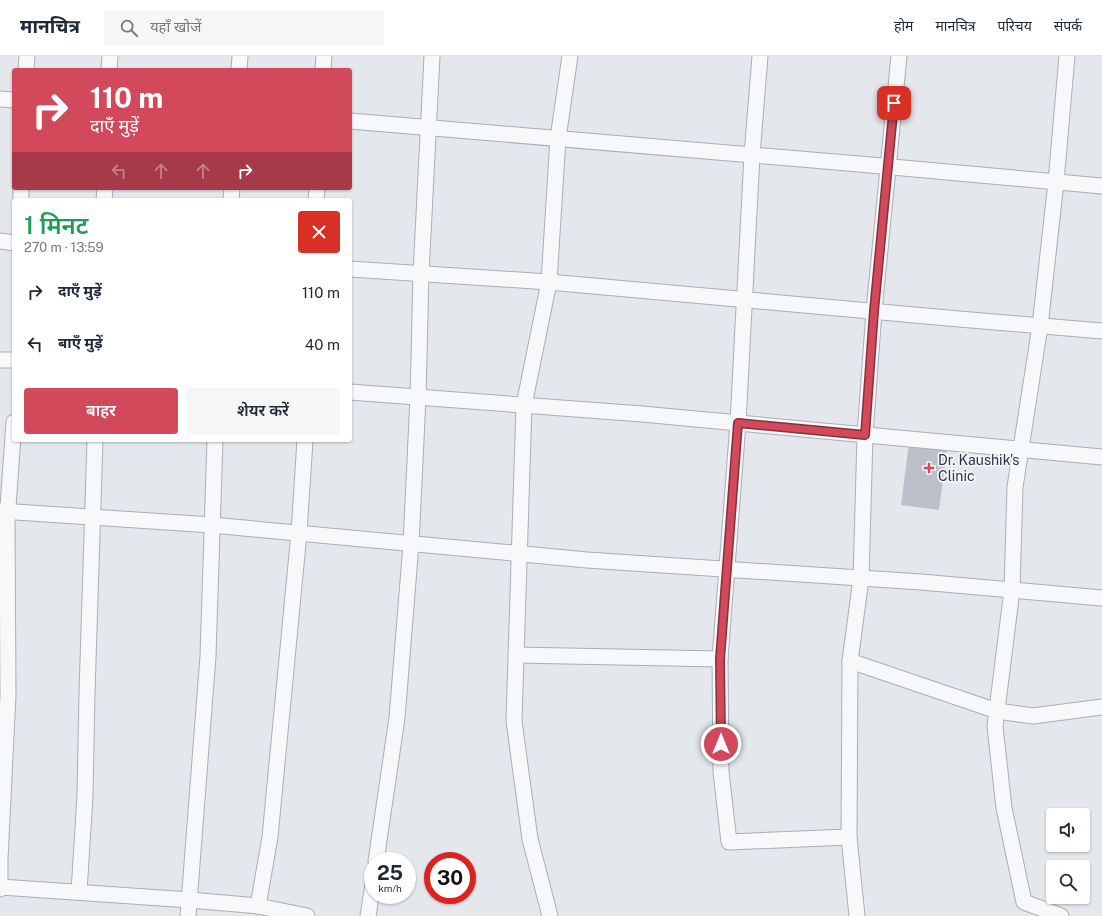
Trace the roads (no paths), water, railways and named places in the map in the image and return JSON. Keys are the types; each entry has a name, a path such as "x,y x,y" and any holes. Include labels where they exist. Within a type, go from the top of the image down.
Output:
{"street":[{"path":"26,68 27,56"},
{"path":"109,68 110,56"},
{"path":"239,68 240,56"},
{"path":"323,68 324,56"},
{"path":"377,852 397,718 411,544 418,398 421,274 432,56"},
{"path":"550,916 530,839 514,721 518,554 524,405 549,282 558,138 570,56"},
{"path":"760,56 752,155 738,423 720,659 721,772 729,842 849,837"},
{"path":"857,916 849,837 850,661 861,579 865,435 874,311 899,56"},
{"path":"1061,916 1044,913 1024,902 1004,808 995,726 1012,590 1015,487 1040,326 1056,182 1067,56"},
{"path":"0,99 12,100"},
{"path":"352,121 1102,186"},
{"path":"0,241 12,243"},
{"path":"352,269 549,282 1102,331"},
{"path":"0,360 12,360"},
{"path":"352,392 642,414 1102,457"},
{"path":"12,440 4,511 8,695 1,816 0,888 79,892 258,906 307,916"},
{"path":"79,892 85,796 95,442"},
{"path":"188,916 208,656 215,442"},
{"path":"258,906 270,837 299,534 305,442"},
{"path":"4,511 212,525 587,560 921,582 1102,598"},
{"path":"516,655 720,659"},
{"path":"850,661 997,711 1033,716 1102,707"},
{"path":"368,916 370,904"}],"place":[{"name":"Dr. Kaushik's Clinic","path":"929,468"}]}
